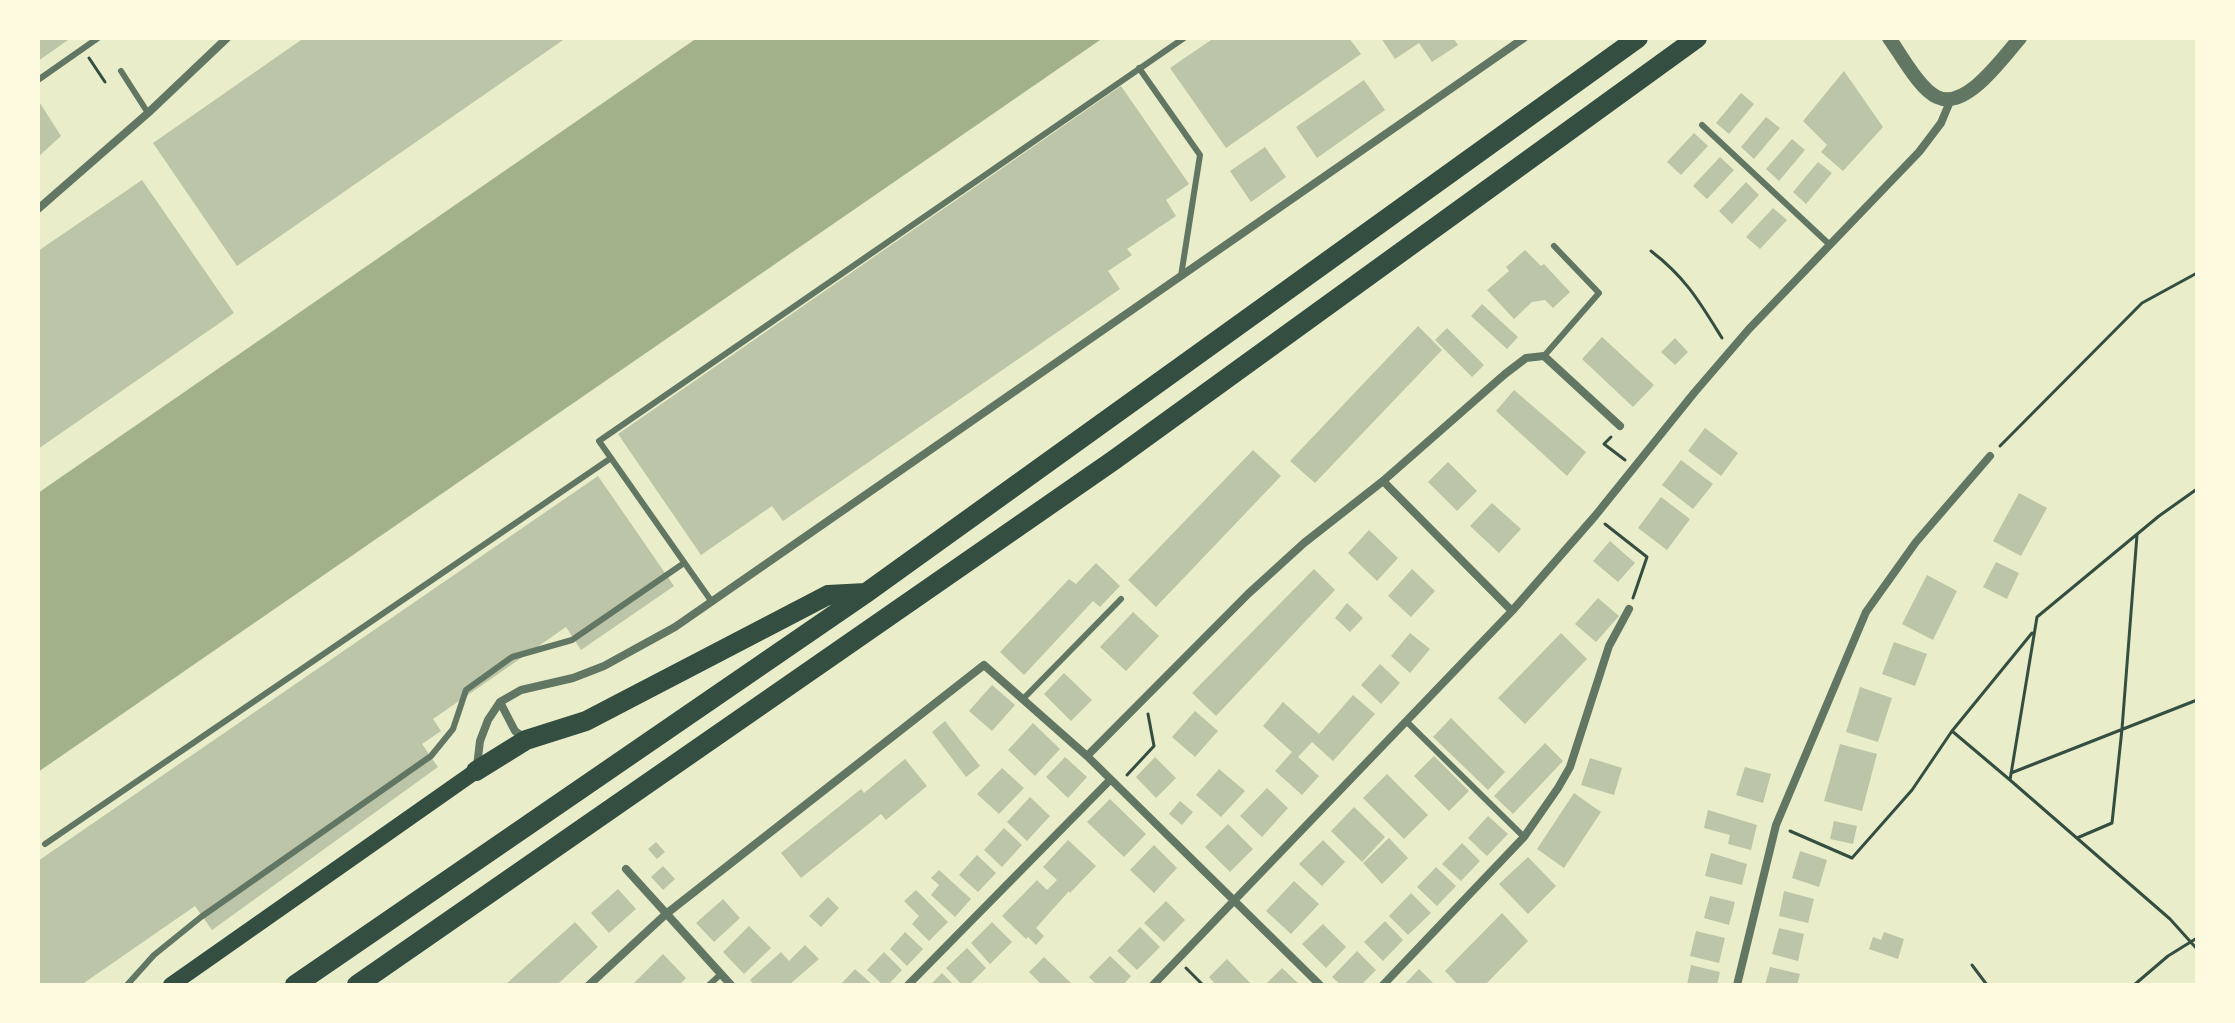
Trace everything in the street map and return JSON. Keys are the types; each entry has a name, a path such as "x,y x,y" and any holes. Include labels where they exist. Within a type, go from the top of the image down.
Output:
{"highway":[{"path":"295,985 866,593 1638,38"},
{"path":"357,985 1102,469 1697,38"},
{"path":"476,771 526,740 586,721 828,595 866,593"},
{"path":"383,985 395,959"}],"main road":[{"path":"171,985 476,771"}],"street":[{"path":"38,209 148,113 227,38"},
{"path":"476,771 480,741 488,720 500,702 521,690 573,678 604,666 675,627 1524,38"},
{"path":"1889,38 1924,86 1937,97 1951,99 1970,92 2020,38"},
{"path":"1153,985 1512,611 1731,351 1928,142 1941,123 1951,99"},
{"path":"1087,756 1248,594 1304,543 1383,481 1526,358 1544,356 1620,426"},
{"path":"1737,985 1776,825 1866,612 1916,542 1990,456"},
{"path":"1383,481 1512,611"},
{"path":"1383,985 1524,837 1570,767 1609,646 1629,609"},
{"path":"589,985 666,914 984,665 1087,756 1320,985"},
{"path":"500,702 515,731 526,740"},
{"path":"908,985 1113,784"},
{"path":"626,869 731,985"}],"lane":[{"path":"38,80 98,38"},
{"path":"712,602 599,441 1184,38"},
{"path":"1139,68 1200,155 1181,277"},
{"path":"121,71 148,113"},
{"path":"1702,125 1830,245"},
{"path":"1544,356 1599,293 1554,246"},
{"path":"45,844 611,458"},
{"path":"127,985 154,955 201,917 431,756 453,729 466,690 512,657 572,640 684,563"},
{"path":"1023,699 1121,599"},
{"path":"1407,722 1524,837"},
{"path":"709,985 721,974"}],"path":[{"path":"97,70 105,82"},
{"path":"1651,251 1689,287 1731,351"},
{"path":"1990,456 2142,303 2197,273"},
{"path":"1620,426 1604,444 1635,467"},
{"path":"2010,780 2037,617 2197,489"},
{"path":"1595,516 1647,557 1629,609"},
{"path":"2077,838 2112,823 2137,534"},
{"path":"1776,825 1852,858 1912,790 1952,731 2035,630"},
{"path":"1113,784 1154,746 1145,697"},
{"path":"2011,773 2197,700"},
{"path":"1952,731 2170,919 2197,949"},
{"path":"2134,985 2168,956 2197,938"},
{"path":"1178,960 1203,985"},
{"path":"1972,965 1987,985"}],"shaded area":[{"path":"697,38 1103,38 38,772 38,493"}],"building":[{"path":"38,38 71,38 38,61"},
{"path":"300,38 566,38 237,266 153,143"},
{"path":"1214,38 1349,38 1361,54 1226,148 1170,68"},
{"path":"1381,38 1453,38 1458,45 1432,62 1419,43 1395,59"},
{"path":"1844,71 1883,127 1843,171 1821,152 1827,145 1803,121"},
{"path":"1364,80 1385,110 1317,158 1296,127"},
{"path":"1121,86 1189,184 1166,200 1176,216 1127,249 1132,255 1108,271 1120,289 783,521 772,506 701,555 618,434"},
{"path":"1741,93 1754,104 1729,134 1716,123"},
{"path":"38,100 61,136 38,157"},
{"path":"1766,117 1780,128 1754,159 1741,147"},
{"path":"1694,133 1708,146 1681,175 1667,162"},
{"path":"1792,139 1805,150 1779,181 1766,169"},
{"path":"1265,147 1286,177 1251,202 1230,171"},
{"path":"1720,157 1734,170 1707,199 1693,186"},
{"path":"1818,162 1832,173 1806,204 1793,192"},
{"path":"142,180 234,313 38,449 38,251"},
{"path":"1746,182 1759,195 1732,224 1719,211"},
{"path":"1773,208 1787,220 1760,249 1746,237"},
{"path":"1525,250 1541,266 1544,264 1570,292 1553,308 1545,300 1532,302 1514,319 1487,290 1509,271 1506,267"},
{"path":"1482,304 1518,337 1507,349 1471,316"},
{"path":"1418,326 1442,350 1315,483 1290,461"},
{"path":"1447,328 1484,365 1472,377 1435,340"},
{"path":"1602,337 1654,385 1633,407 1582,359"},
{"path":"1675,338 1688,352 1675,365 1661,352"},
{"path":"1514,390 1586,452 1567,476 1496,411"},
{"path":"1705,428 1738,453 1721,476 1688,451"},
{"path":"1253,450 1281,476 1156,607 1128,580"},
{"path":"1681,460 1713,484 1693,509 1662,485"},
{"path":"1448,462 1477,491 1457,511 1428,482"},
{"path":"598,476 674,586 581,650 566,627 433,719 441,731 422,744 438,767 212,930 195,906 81,985 38,985 38,861"},
{"path":"2019,493 2047,508 2021,556 1993,541"},
{"path":"1661,497 1690,519 1667,550 1638,528"},
{"path":"1492,503 1521,529 1499,553 1470,526"},
{"path":"1369,530 1398,558 1377,581 1348,553"},
{"path":"1610,541 1635,563 1618,582 1593,561"},
{"path":"1996,562 2019,573 2007,599 1983,587"},
{"path":"1096,563 1120,586 1100,607 1093,601 1024,675 1000,652 1069,579 1076,584"},
{"path":"1314,569 1335,590 1216,716 1192,693"},
{"path":"1412,569 1435,591 1411,617 1388,596"},
{"path":"1927,575 1957,591 1933,640 1902,624"},
{"path":"1598,598 1619,616 1596,642 1575,624"},
{"path":"1347,603 1363,618 1350,632 1335,618"},
{"path":"1133,612 1159,636 1126,671 1100,647"},
{"path":"1410,633 1430,649 1410,673 1391,656"},
{"path":"1561,633 1587,659 1525,724 1498,698"},
{"path":"1894,642 1927,654 1915,686 1882,674"},
{"path":"1380,664 1400,683 1381,704 1361,685"},
{"path":"1064,673 1092,700 1071,721 1044,694"},
{"path":"992,685 1015,705 992,731 969,711"},
{"path":"1860,687 1892,698 1878,742 1846,732"},
{"path":"1353,695 1375,714 1333,761 1312,742 1298,757 1319,776 1302,795 1275,771 1292,752 1263,726 1283,702 1319,734"},
{"path":"1195,711 1218,731 1195,757 1172,737"},
{"path":"1451,718 1505,772 1488,790 1433,737"},
{"path":"945,721 980,766 966,777 932,732"},
{"path":"1033,723 1060,749 1035,776 1008,750"},
{"path":"1545,743 1563,761 1513,814 1494,796"},
{"path":"1840,744 1877,754 1862,811 1824,801"},
{"path":"1434,756 1469,791 1449,811 1414,776"},
{"path":"1065,757 1087,777 1068,798 1046,777"},
{"path":"1155,757 1176,778 1156,798 1136,777"},
{"path":"1590,758 1622,768 1614,795 1581,785"},
{"path":"905,759 927,786 886,820 881,814 801,878 781,853 861,789 864,793"},
{"path":"1745,767 1771,774 1763,803 1736,795"},
{"path":"1002,768 1024,788 999,814 977,794"},
{"path":"1219,769 1245,791 1221,817 1196,795"},
{"path":"1387,774 1428,815 1404,839 1363,798"},
{"path":"1267,788 1288,808 1262,837 1240,816"},
{"path":"1574,793 1601,812 1564,868 1537,849"},
{"path":"1030,797 1050,816 1027,841 1007,822"},
{"path":"1110,799 1146,834 1124,857 1087,822"},
{"path":"1180,801 1193,812 1182,825 1169,814"},
{"path":"1354,807 1385,837 1362,862 1331,831"},
{"path":"1708,810 1757,825 1751,850 1728,844 1730,835 1704,828"},
{"path":"1488,816 1508,834 1487,856 1468,838"},
{"path":"1834,821 1857,826 1853,844 1830,839"},
{"path":"1228,824 1253,849 1230,872 1205,847"},
{"path":"1004,828 1022,845 1002,867 984,850"},
{"path":"1389,838 1408,858 1382,884 1363,863"},
{"path":"1068,840 1096,866 1036,928 1044,936 1036,945 1002,916 1037,880 1047,890 1057,880 1043,867"},
{"path":"1323,840 1345,862 1322,886 1299,864"},
{"path":"656,842 665,852 657,859 648,849"},
{"path":"1462,843 1480,861 1461,881 1442,864"},
{"path":"1154,845 1177,868 1154,893 1130,870"},
{"path":"1800,851 1827,860 1819,887 1792,878"},
{"path":"1711,853 1747,864 1742,885 1705,876"},
{"path":"977,855 996,873 978,892 959,875"},
{"path":"1528,857 1556,886 1528,914 1499,884"},
{"path":"663,866 675,879 663,890 651,877"},
{"path":"1436,867 1456,886 1437,906 1417,887"},
{"path":"939,870 971,899 955,917 931,895 939,885 931,878"},
{"path":"1294,881 1319,904 1291,934 1266,911"},
{"path":"618,889 636,909 609,933 591,913"},
{"path":"916,890 948,922 929,941 912,924 919,916 904,901"},
{"path":"1784,891 1814,899 1808,923 1779,916"},
{"path":"1411,893 1431,913 1408,935 1389,916"},
{"path":"1710,896 1735,902 1729,925 1704,918"},
{"path":"828,897 839,908 821,927 809,916"},
{"path":"723,899 740,918 714,942 696,923"},
{"path":"1166,901 1185,920 1164,942 1144,923"},
{"path":"1502,913 1528,941 1485,985 1458,985 1445,971"},
{"path":"1385,921 1403,940 1383,961 1364,942"},
{"path":"575,922 598,947 560,982 556,985 505,985"},
{"path":"992,922 1012,942 990,964 971,943"},
{"path":"1323,924 1346,947 1326,968 1302,944"},
{"path":"749,926 771,948 744,974 723,952"},
{"path":"1140,927 1160,947 1137,970 1117,951"},
{"path":"1779,928 1804,934 1798,961 1772,954"},
{"path":"1696,931 1725,938 1719,963 1690,956"},
{"path":"905,932 923,949 907,966 890,949"},
{"path":"1884,932 1904,939 1898,959 1869,949 1873,937 1881,940"},
{"path":"805,945 819,959 789,985 754,985 750,980 781,952 789,961"},
{"path":"967,948 986,968 969,985 962,985 946,968"},
{"path":"1357,951 1376,970 1361,985 1341,985 1332,977"},
{"path":"884,952 902,970 888,985 883,985 867,970"},
{"path":"663,954 686,978 679,985 632,985"},
{"path":"1110,956 1131,976 1123,985 1097,985 1089,977"},
{"path":"1044,957 1073,985 1042,985 1029,972"},
{"path":"1227,959 1252,985 1216,985 1209,977"},
{"path":"1691,965 1720,972 1717,985 1687,985"},
{"path":"1770,967 1800,974 1797,985 1765,985"},
{"path":"1282,968 1300,985 1265,985"},
{"path":"855,969 873,985 840,985"},
{"path":"1419,969 1435,985 1404,985"},
{"path":"942,973 954,985 930,985"}]}
